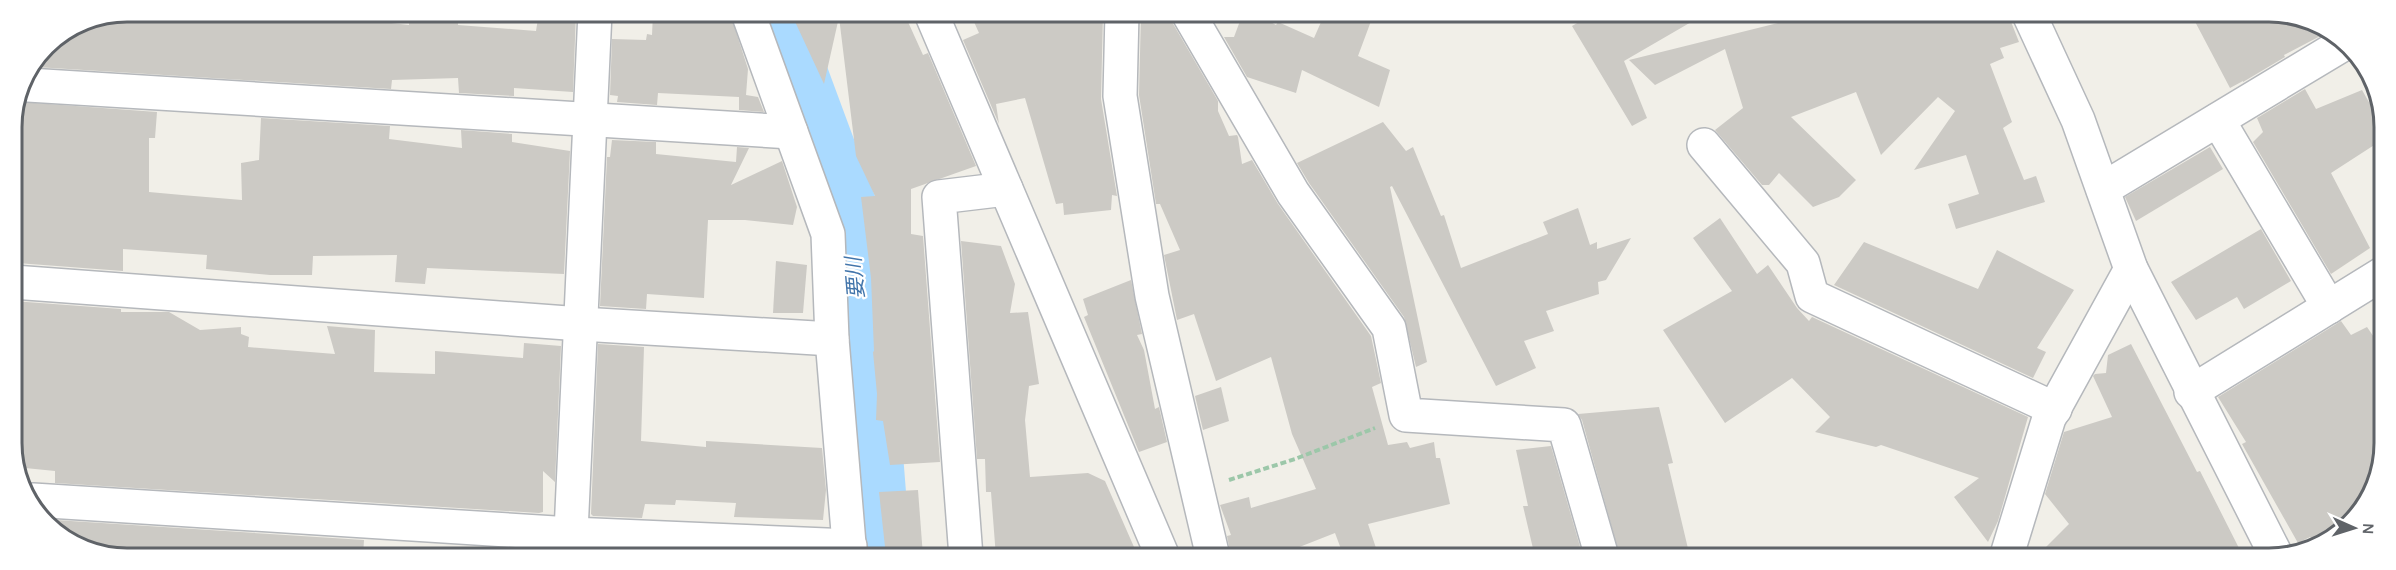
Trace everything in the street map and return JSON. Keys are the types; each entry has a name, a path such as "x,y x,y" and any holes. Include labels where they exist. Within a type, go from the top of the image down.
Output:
{"street":[{"path":"570,545 595,22"},
{"path":"751,22 828,234 832,339 850,548"},
{"path":"935,22 1159,548"},
{"path":"1122,22 1120,96 1152,296 1211,547"},
{"path":"1193,22 1293,192 1389,328 1406,415 1564,425 1599,547"},
{"path":"2034,22 2078,120 2131,269 2191,392 2272,547"},
{"path":"2103,189 2337,48"},
{"path":"31,85 791,132"},
{"path":"2218,120 2329,307"},
{"path":"1704,145 1803,263 1812,296 2055,409"},
{"path":"965,548 939,196 1006,189"},
{"path":"2009,547 2049,418 2131,269"},
{"path":"2191,392 2374,279"},
{"path":"22,283 581,324 832,339"},
{"path":"41,501 570,545 698,548"}],"path":[{"path":"1198,491 1295,459 1406,415"}],"building":[{"path":"382,22 409,25 409,22 458,22 458,25 536,31 537,22 576,22 573,92 514,88 514,96 459,93 458,78 392,80 391,89 42,67 58,49 75,37 94,28 114,23"},
{"path":"653,22 733,22 748,69 746,95 758,97 764,112 739,110 739,97 658,93 657,105 617,102 618,96 610,95 612,39 646,40 647,34 652,35"},
{"path":"795,22 838,22 824,84"},
{"path":"840,22 908,22 923,55 928,53 976,166 911,189 911,234 923,236 940,462 890,465 883,421 876,420 877,394 873,352 871,278 861,197 875,196 856,156"},
{"path":"974,22 1103,22 1101,99 1117,196 1112,195 1111,210 1064,215 1063,203 1056,204 1025,98 996,104 999,124 963,40 979,33"},
{"path":"1141,22 1172,22 1218,101 1218,111 1229,136 1237,135 1238,137 1242,164 1252,160 1278,204 1371,336 1381,383 1372,387 1388,445 1407,442 1410,448 1434,442 1436,458 1440,458 1450,504 1368,524 1376,547 1340,547 1335,533 1298,547 1229,547 1227,536 1231,535 1220,505 1249,497 1251,508 1316,489 1292,434 1271,357 1216,381 1194,314 1177,320 1164,255 1180,250 1160,204 1156,204 1139,95"},
{"path":"1240,22 1270,22 1276,25 1278,22 1314,38 1321,22 1371,22 1358,56 1390,70 1379,107 1302,70 1296,93 1247,77 1224,37 1234,37"},
{"path":"1579,22 1691,22 1624,61 1647,118 1632,126 1572,26"},
{"path":"1782,22 2011,22 2019,42 2000,48 2004,58 1990,64 2012,122 2003,128 2024,180 2036,176 2045,202 1956,229 1948,204 1979,194 1966,155 1914,170 1955,111 1938,97 1881,155 1856,92 1791,117 1856,180 1839,197 1813,207 1779,173 1769,185 1762,185 1715,130 1743,108 1725,49 1655,85 1629,60"},
{"path":"2195,22 2268,22 2302,28 2320,36 2284,55 2285,57 2230,88"},
{"path":"2305,89 2316,109 2362,90 2371,105 2374,145 2331,173 2370,248 2331,274 2253,142 2263,132 2257,118"},
{"path":"26,102 157,112 155,138 149,138 149,192 242,200 241,163 259,160 261,118 390,126 389,139 462,148 461,130 512,134 512,142 570,151 564,274 427,268 425,284 395,282 397,255 313,256 312,275 270,275 206,269 207,255 123,249 123,271 23,263"},
{"path":"1383,122 1406,151 1413,147 1441,216 1444,215 1461,268 1548,234 1543,222 1578,208 1590,245 1597,242 1597,249 1631,238 1606,280 1598,282 1599,294 1546,311 1554,331 1524,341 1536,368 1496,386 1392,186 1390,187 1427,362 1416,367 1404,317 1297,163"},
{"path":"612,140 656,142 656,154 736,162 737,147 749,148 731,185 782,161 797,207 793,225 745,220 708,220 704,298 647,294 646,309 600,306 607,157 610,157"},
{"path":"2210,147 2223,169 2136,221 2125,197"},
{"path":"1720,218 1757,274 1768,265 1797,308 1809,321 1812,317 2028,417 1998,521 1988,542 1954,497 1979,478 1881,445 1876,447 1815,432 1830,417 1792,378 1725,423 1663,330 1732,291 1693,238"},
{"path":"2261,229 2291,281 2244,309 2237,297 2196,320 2171,282"},
{"path":"961,241 1001,246 1015,284 1010,313 1028,312 1039,384 1029,386 1025,420 1030,477 1088,473 1105,481 1134,547 995,548 991,492 986,492 985,459 977,459"},
{"path":"1864,242 1978,289 1997,250 2074,290 2037,348 2046,352 2033,378 1834,285"},
{"path":"776,261 807,265 803,313 773,313"},
{"path":"1131,280 1142,334 1137,335 1144,350 1155,409 1159,407 1167,442 1139,452 1084,317 1088,315 1083,299"},
{"path":"22,302 121,309 121,312 169,312 200,330 241,327 241,334 249,337 248,347 335,354 327,326 375,330 374,372 435,374 435,351 523,358 524,343 561,346 555,482 543,471 543,512 539,513 55,483 55,471 26,468 25,463 22,442"},
{"path":"2341,321 2351,335 2367,327 2374,337 2374,442 2371,463 2368,476 2357,498 2324,498 2324,531 2298,543 2242,444 2246,442 2218,397"},
{"path":"598,344 644,347 641,441 706,447 706,441 822,448 826,490 823,520 734,517 736,503 676,500 675,505 645,504 642,518 593,516 591,514"},
{"path":"2131,344 2238,547 2046,547 2069,524 2045,494 2064,432 2112,417 2093,376 2106,373 2108,355"},
{"path":"1221,387 1229,421 1203,430 1195,396"},
{"path":"1659,407 1673,463 1668,464 1688,547 1617,547 1582,420 1578,414"},
{"path":"1551,446 1580,547 1533,547 1523,506 1528,506 1516,450"},
{"path":"918,490 922,548 885,548 879,492"},
{"path":"57,520 364,540 364,548 128,548 94,542 81,537"}],"waterway":[{"name":"要川","path":"775,22 852,229 877,548"}]}
